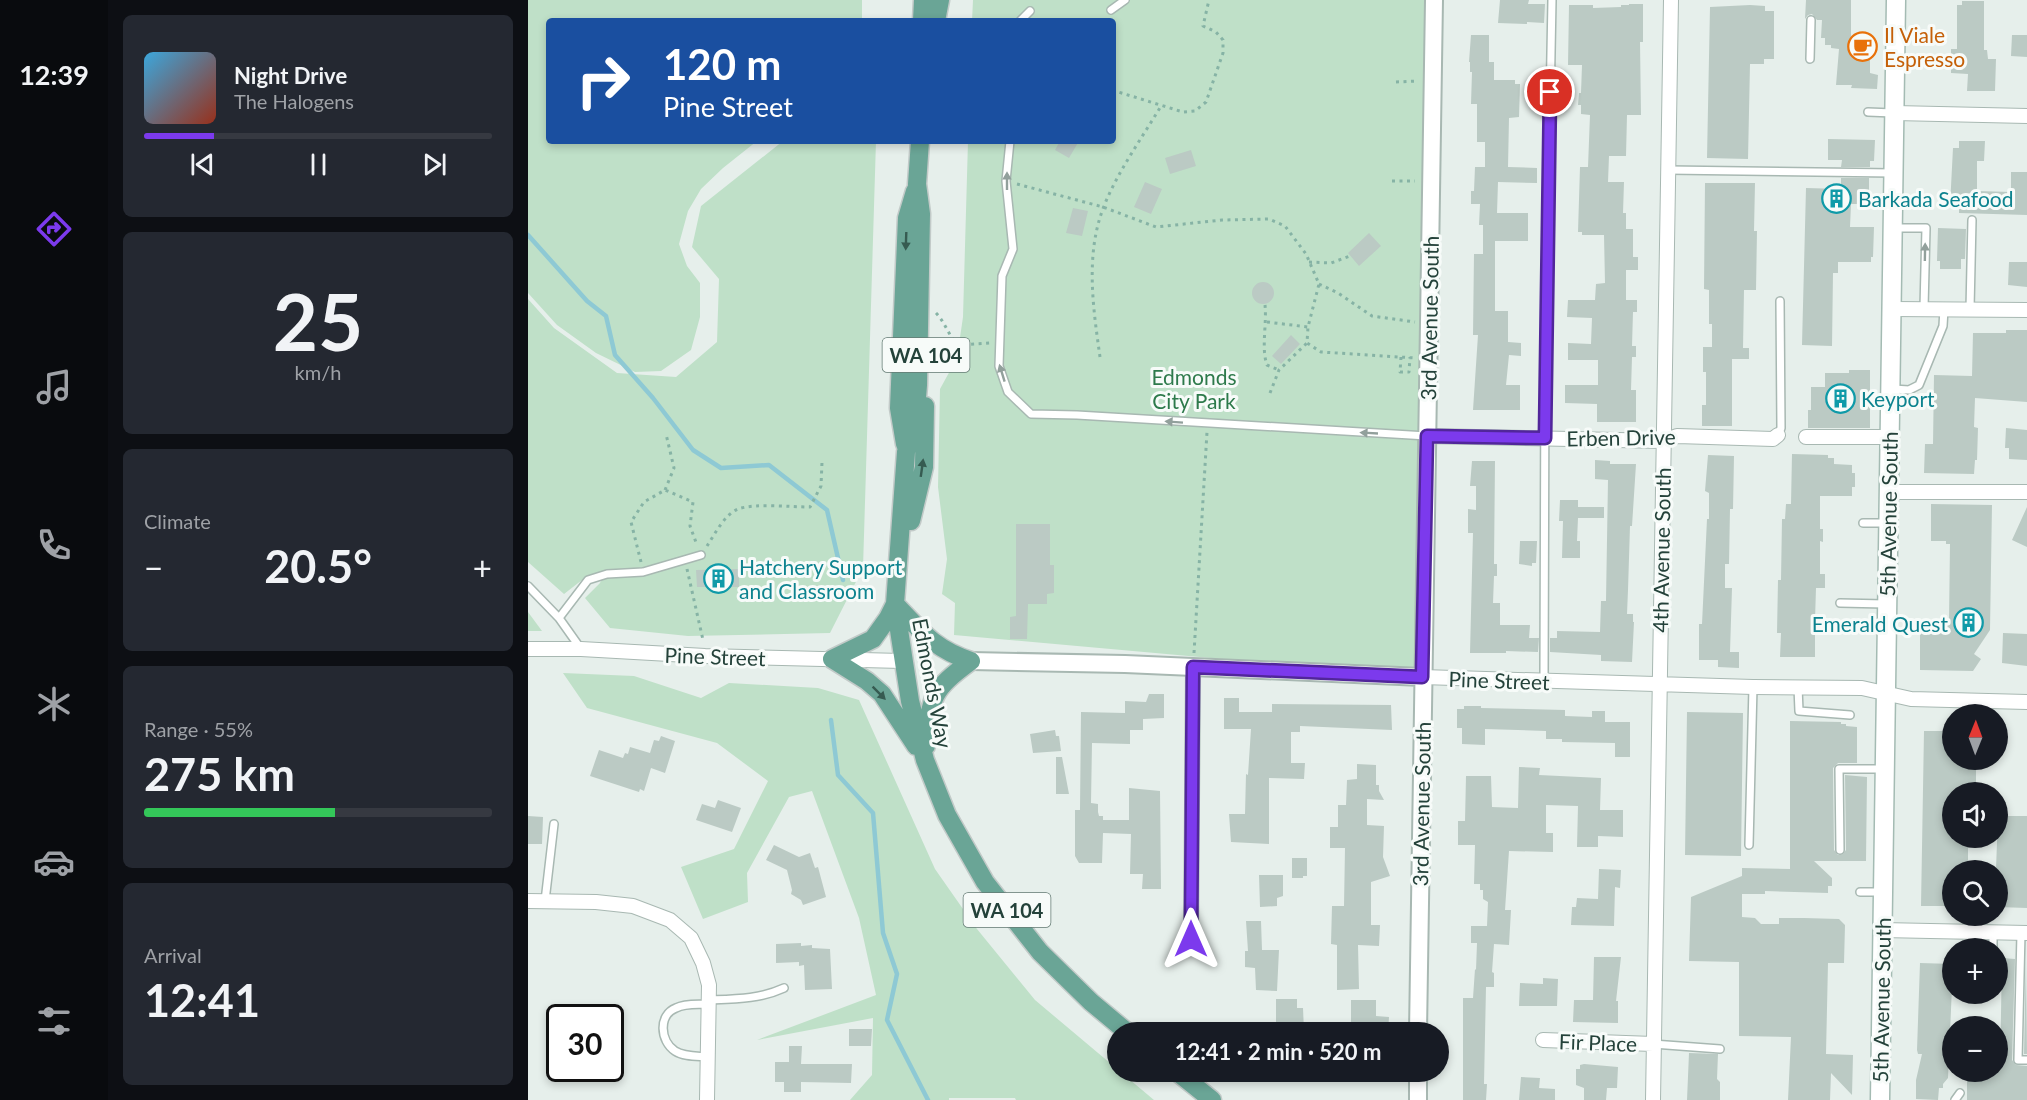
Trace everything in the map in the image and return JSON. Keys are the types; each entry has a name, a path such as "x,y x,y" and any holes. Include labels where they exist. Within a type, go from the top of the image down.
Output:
{"main road":[{"path":"922,18 923,0"},
{"path":"934,0 935,18"},
{"path":"936,18 940,0"},
{"name":"5th Avenue South","path":"1880,1100 1896,0"},
{"name":"Edmonds Way","path":"920,144 917,184 907,218 899,408 906,452 896,604 902,661 910,701 925,760 947,815 984,882 1040,952 1115,1022"},
{"name":"WA 104","path":"900,566 924,467 931,144"},
{"path":"832,659 873,639 896,604 934,644 952,655 971,661"},
{"path":"832,659 867,681 882,694 925,760"},
{"path":"925,760 930,707 939,688 971,661"},
{"path":"1190,1082 1212,1100"}],"street":[{"name":"3rd Avenue South","path":"1418,1022 1434,0"},
{"name":"4th Avenue South","path":"1653,1100 1671,0"},
{"path":"1895,113 2027,116"},
{"path":"1892,309 2027,310"},
{"name":"Erben Drive","path":"1427,436 1663,441 1677,436 1773,439 1778,435"},
{"path":"1806,437 1889,437"},
{"path":"1889,492 2027,492"},
{"name":"Pine Street","path":"528,649 902,661"},
{"name":"Pine Street","path":"971,661 1544,681 1862,688 1911,699 2027,702"},
{"path":"1191,939 1193,667"},
{"path":"528,901 603,902 633,906 670,920 691,938 699,953 709,985 707,1100"},
{"path":"1882,930 2024,933"},
{"name":"Fir Place","path":"1544,1040 1653,1044"},
{"path":"1418,1082 1418,1100"}],"lane":[{"path":"1111,10 1125,0"},
{"path":"1544,681 1545,438 1552,0"},
{"path":"1023,18 1030,11"},
{"path":"1810,59 1811,20"},
{"path":"1868,112 1895,113"},
{"path":"1010,144 1006,181 1013,249 1002,276 999,366 1008,392 1031,414 1427,436"},
{"path":"1668,170 1894,173"},
{"path":"1970,309 1972,220"},
{"path":"1893,228 1926,228 1924,308"},
{"path":"1778,435 1780,428 1780,301"},
{"path":"1890,389 1909,390 1919,385 1943,326 1944,309"},
{"path":"1863,523 1888,524"},
{"path":"559,618 588,580 607,574 643,572 701,555"},
{"path":"528,586 559,618 581,649"},
{"path":"1840,603 1887,604"},
{"path":"1749,845 1754,687"},
{"path":"1798,687 1798,711 1850,715"},
{"path":"1840,849 1839,769 1884,769"},
{"path":"545,901 554,824"},
{"path":"1860,892 1883,892"},
{"path":"1993,932 1993,938"},
{"path":"2024,933 2018,1060 2027,1060"},
{"path":"708,1057 685,1055 675,1051 663,1036 666,1015 674,1008 687,1005 746,999 771,994 784,988"},
{"path":"1653,1044 1720,1049"},
{"path":"1955,1100 1960,1093"}],"path":[{"path":"1116,92 1183,112 1195,111 1206,102 1223,53 1223,40 1216,32 1203,26 1209,0"},
{"path":"1396,82 1417,81"},
{"path":"1100,357 1092,302 1093,253 1103,207 1161,106"},
{"path":"1006,181 1103,207 1156,227 1222,220 1269,219 1285,226 1309,262 1319,284 1306,344 1279,370 1270,393"},
{"path":"1392,181 1415,181"},
{"path":"1309,262 1330,263 1350,256"},
{"path":"1319,284 1338,293 1372,316 1429,323"},
{"path":"1265,305 1267,322 1263,355 1267,365 1279,370"},
{"path":"936,313 957,345 981,345 1001,341"},
{"path":"1267,322 1308,327"},
{"path":"1306,344 1321,352 1410,357 1409,372 1400,372 1401,357"},
{"path":"1193,667 1207,424"},
{"path":"643,572 631,522 644,502 665,490 674,468 666,434"},
{"path":"701,555 721,525 737,510 763,506 810,507 821,486 822,462"},
{"path":"665,490 693,502 690,526 701,555"},
{"path":"685,559 703,640"}],"green space":[{"path":"528,0 862,0 862,18 546,18 546,144 753,144 701,189 688,211 679,244 687,266 700,283 700,317 691,350 661,371 635,372 596,353 557,325 528,293"},
{"name":"Edmonds City Park","path":"973,0 1433,0 1422,677 954,635 955,603 942,594 947,559 938,487 940,389 957,358 963,317 968,144 1116,144 1116,18 972,18"},
{"path":"779,144 876,144 863,568 830,633 688,636 610,628 585,598 600,583 606,570 582,580 564,594 528,562 528,299 554,328 617,373 676,377 717,342 719,279 692,247 701,206"},
{"path":"528,612 542,631 528,631"},
{"path":"563,673 634,676 701,698 729,683 818,688 859,700 935,869 977,929 1035,1000 1107,1061 1107,1082 1133,1082 1154,1100 949,1098 949,1100 850,1100 872,1075 873,1018 757,1040 876,995 859,918 812,791 789,797 747,873 748,902 703,919 681,867 734,849 768,781 717,743 587,708"}],"building":[{"path":"1500,0 1529,0 1528,4 1545,4 1544,23 1498,23"},
{"path":"1806,0 1851,0 1851,37 1870,38 1870,73 1878,75 1877,89 1836,85 1839,49 1825,45 1825,38 1821,38 1822,20 1817,20 1812,14 1805,19"},
{"path":"1962,1 1984,1 1984,50 1987,50 1988,59 1996,59 1995,91 1967,91 1968,74 1951,73 1951,49 1957,49 1957,5 1962,5"},
{"path":"1643,4 1643,42 1640,42 1641,115 1627,115 1626,156 1609,156 1608,182 1624,182 1623,213 1626,213 1626,229 1633,229 1633,257 1638,257 1638,270 1626,270 1626,300 1637,300 1637,312 1633,312 1632,346 1636,346 1636,357 1632,357 1631,390 1636,390 1636,422 1597,422 1597,404 1565,403 1565,385 1598,385 1598,360 1568,360 1568,343 1591,344 1592,318 1567,317 1568,300 1595,300 1596,284 1605,283 1604,235 1582,235 1582,232 1578,232 1580,167 1588,167 1590,115 1581,114 1581,105 1578,105 1582,65 1568,65 1569,5 1593,5 1593,8 1621,7 1621,5"},
{"path":"1765,6 1765,11 1774,11 1774,59 1764,59 1764,64 1750,64 1748,159 1707,158 1710,7"},
{"path":"1471,35 1489,35 1489,62 1494,62 1494,80 1515,80 1515,84 1520,84 1519,117 1509,118 1508,167 1537,168 1537,183 1498,182 1497,213 1528,213 1528,241 1495,241 1495,311 1508,311 1508,342 1521,343 1521,356 1509,355 1506,385 1520,385 1520,410 1473,410 1478,335 1473,335 1474,254 1483,254 1483,225 1479,225 1480,204 1471,204 1471,191 1474,191 1475,167 1485,167 1485,142 1477,142 1477,104 1471,104 1472,72 1470,72 1469,62"},
{"path":"2012,35 2027,35 2027,57 2011,56"},
{"path":"1828,139 1875,140 1874,161 1870,161 1870,167 1841,167 1842,160 1828,160"},
{"path":"1959,141 1985,141 1984,161 1977,161 1977,191 2011,192 2011,172 2027,172 2027,215 1959,213 1959,206 1950,206 1953,148 1959,148"},
{"path":"1058,144 1077,144 1069,158 1055,150"},
{"path":"1191,150 1196,166 1170,174 1165,158"},
{"path":"1841,178 1869,178 1869,204 1851,204 1850,227 1874,227 1873,257 1871,257 1871,262 1838,262 1838,273 1833,273 1832,346 1802,345 1806,188 1841,189"},
{"path":"1145,182 1162,189 1151,214 1134,207"},
{"path":"1705,183 1755,183 1756,290 1744,290 1743,348 1749,348 1749,359 1732,359 1732,426 1702,426 1702,405 1706,405 1703,347 1712,347 1709,290 1704,289"},
{"path":"1073,208 1088,211 1082,236 1066,233"},
{"path":"1938,228 1966,229 1965,259 1961,259 1961,269 1940,269 1940,261 1937,261"},
{"path":"1369,233 1381,246 1359,266 1348,253"},
{"path":"2009,262 2027,262 2027,287 2008,285"},
{"path":"1263,282 1271,285 1274,293 1271,301 1263,304 1255,301 1252,293 1255,285"},
{"path":"2006,330 2027,330 2027,402 1975,398 1974,427 1978,428 1974,474 1924,473 1925,444 1933,444 1934,375 1972,376 1973,333 2006,333"},
{"path":"1291,335 1300,344 1281,364 1272,356"},
{"name":"Keyport","path":"1849,370 1870,370 1870,428 1808,428 1811,387 1825,387 1825,373 1849,373"},
{"path":"2006,428 2027,430 2027,460 2009,459 2009,448 2005,448"},
{"path":"1792,454 1828,455 1828,458 1834,458 1834,464 1852,465 1852,473 1855,473 1855,487 1852,487 1852,496 1820,496 1820,529 1823,529 1823,542 1820,541 1820,574 1825,574 1825,588 1816,588 1815,620 1819,620 1819,632 1815,632 1815,657 1780,657 1781,633 1777,633 1782,519 1785,519 1786,504 1791,504"},
{"path":"1708,455 1734,456 1733,509 1730,509 1729,564 1725,564 1725,588 1732,588 1730,652 1739,652 1739,668 1718,667 1718,660 1699,660 1699,624 1702,624 1707,519 1709,519 1709,493 1705,491"},
{"path":"1595,460 1610,461 1610,464 1636,464 1632,526 1630,526 1627,614 1633,614 1634,622 1632,662 1601,661 1601,655 1550,652 1550,638 1557,638 1557,631 1600,632 1601,601 1606,601 1608,480 1595,479"},
{"path":"1472,461 1495,461 1494,564 1497,564 1497,576 1494,576 1493,603 1500,603 1500,625 1530,625 1529,638 1539,638 1538,652 1470,653 1473,533 1468,533 1468,509 1476,510 1476,486 1470,486"},
{"path":"1560,500 1578,500 1578,507 1604,507 1604,518 1578,518 1577,541 1580,541 1580,558 1562,558 1563,521 1559,521"},
{"name":"Emerald Quest","path":"1931,504 1992,505 1990,630 1974,654 1981,659 1973,671 1920,670 1920,632 1942,632 1949,621 1950,544 1946,544 1946,541 1931,541"},
{"path":"2027,507 2027,547 2012,540"},
{"path":"1016,524 1050,524 1050,565 1054,565 1054,593 1047,594 1047,604 1028,604 1027,639 1010,639 1010,617 1016,616"},
{"path":"1520,541 1537,541 1536,563 1532,563 1532,566 1519,564"},
{"name":"Hatchery Support and Classroom","path":"739,569 739,587 697,587 696,570"},
{"path":"2003,633 2027,634 2027,666 2002,663"},
{"path":"1149,694 1164,694 1164,718 1143,719 1143,730 1130,730 1130,744 1092,743 1091,803 1098,804 1099,816 1103,816 1103,820 1129,820 1129,788 1160,791 1161,889 1142,889 1143,874 1130,874 1131,834 1103,833 1102,863 1079,863 1075,856 1075,810 1080,810 1081,712 1125,713 1125,701 1146,702"},
{"path":"1224,698 1239,698 1239,712 1272,712 1272,704 1391,705 1392,730 1300,726 1300,732 1291,732 1291,763 1305,763 1304,779 1269,778 1269,844 1231,842 1229,814 1245,814 1246,774 1248,775 1251,729 1224,729"},
{"path":"1464,706 1565,710 1565,716 1592,717 1592,711 1605,711 1605,722 1630,722 1630,757 1615,757 1615,743 1562,742 1562,739 1546,739 1546,731 1485,729 1485,745 1462,744 1462,728 1457,728 1457,709 1464,709"},
{"path":"1687,712 1743,713 1741,856 1685,855"},
{"path":"1790,721 1841,722 1846,726 1857,727 1857,763 1838,763 1833,768 1834,850 1838,855 1843,854 1846,850 1845,775 1867,777 1866,861 1814,861 1832,878 1832,886 1828,886 1828,893 1765,891 1765,894 1742,894 1742,917 1755,918 1761,924 1779,924 1779,918 1804,918 1839,919 1845,925 1844,963 1828,963 1826,1054 1853,1055 1852,1095 1831,1073 1830,1100 1788,1100 1791,1037 1739,1036 1739,962 1689,961 1691,897 1742,876 1742,868 1790,869"},
{"path":"1055,730 1056,736 1059,736 1061,751 1033,753 1030,734"},
{"path":"1924,731 1942,731 1942,770 1976,770 1976,782 1942,782 1942,848 1968,848 1968,860 1942,860 1942,906 1921,906"},
{"path":"661,736 675,741 665,773 651,768 644,791 640,789 639,792 590,776 599,750 623,758 625,753 628,754 630,747 650,753 654,740 659,741"},
{"path":"1056,757 1062,757 1069,794 1056,794"},
{"path":"1357,764 1376,765 1376,785 1379,785 1379,791 1384,800 1367,799 1367,825 1384,826 1383,857 1390,876 1371,882 1371,925 1380,925 1379,946 1358,945 1359,989 1337,990 1337,945 1331,944 1332,906 1344,906 1345,848 1330,848 1330,827 1338,827 1338,805 1346,805 1347,780 1357,779"},
{"path":"1519,767 1540,768 1539,775 1601,778 1600,810 1623,810 1623,837 1598,836 1598,847 1577,847 1578,806 1546,805 1546,833 1553,833 1553,852 1509,851 1505,910 1511,910 1509,945 1494,944 1492,972 1494,973 1494,987 1486,987 1484,1084 1487,1084 1486,1100 1463,1100 1463,998 1473,998 1476,970 1477,943 1471,943 1471,926 1487,926 1488,902 1483,899 1480,884 1474,884 1475,845 1458,845 1458,821 1465,821 1466,776 1491,776 1492,807 1518,808"},
{"path":"718,800 741,808 732,832 696,820 702,804 715,808"},
{"path":"528,816 543,817 542,844 528,844"},
{"path":"2008,816 2027,816 2027,908 2008,907 2008,860 1996,860 1997,848 2008,848"},
{"path":"774,845 799,857 810,853 815,868 818,867 826,897 803,905 801,900 791,894 787,870 766,860"},
{"path":"1292,858 1307,858 1307,876 1292,878"},
{"path":"1599,869 1621,870 1620,888 1615,887 1614,926 1571,925 1572,907 1576,907 1577,898 1598,899"},
{"path":"1259,875 1283,875 1283,896 1277,898 1277,906 1260,907"},
{"path":"1246,921 1261,921 1262,950 1279,950 1277,991 1256,990 1255,968 1245,967 1245,951 1248,951"},
{"path":"801,943 801,946 812,945 812,948 830,949 832,989 805,990 804,965 799,966 799,962 776,963 776,944"},
{"path":"1594,957 1621,957 1616,1001 1618,1001 1618,1023 1573,1022 1574,1000 1593,1000"},
{"path":"2008,958 2015,959 2012,1060 2016,1065 2027,1066 2027,1100 1967,1100 1967,1082 2008,1082 2008,1016 2001,1016 2001,1004 2008,1004"},
{"path":"2026,959 2027,1054 2024,1054"},
{"path":"1920,963 1942,964 1942,1004 1951,1004 1951,1016 1942,1016 1942,1082 1945,1082 1943,1088 1939,1088 1938,1100 1916,1099 1916,1080 1922,1054 1918,1054"},
{"path":"1543,978 1558,979 1557,1006 1519,1006 1520,983 1543,984"},
{"path":"1276,999 1297,999 1297,1008 1303,1008 1304,1022 1276,1022"},
{"path":"1351,1000 1376,1000 1376,1016 1389,1017 1389,1022 1351,1022"},
{"path":"849,1029 872,1029 871,1046 849,1046"},
{"path":"789,1046 802,1046 801,1064 852,1064 851,1083 801,1082 801,1092 784,1092 784,1082 775,1082 775,1062 789,1062"},
{"path":"1689,1053 1718,1054 1717,1079 1720,1082 1720,1100 1687,1100"},
{"path":"1580,1065 1618,1067 1617,1088 1607,1088 1606,1100 1584,1100 1584,1088 1576,1085 1576,1069 1580,1069"},
{"path":"1521,1077 1540,1078 1539,1088 1555,1089 1555,1100 1519,1100"}],"waterway":[{"path":"528,235 587,301 606,316 615,355 653,398 693,450 721,468 769,465 827,510 843,580"},
{"path":"831,720 838,775 873,813 883,933 897,974 887,1020 928,1100"}],"place":[{"name":"Il Viale Espresso","path":"1863,46"},
{"name":"Barkada Seafood","path":"1837,198"},
{"name":"Keyport","path":"1840,398"},
{"name":"Hatchery Support and Classroom","path":"718,578"},
{"name":"Emerald Quest","path":"1969,623"}],"route":[{"path":"1191,939 1193,667 1422,677 1427,436 1545,438 1550,92"}]}
